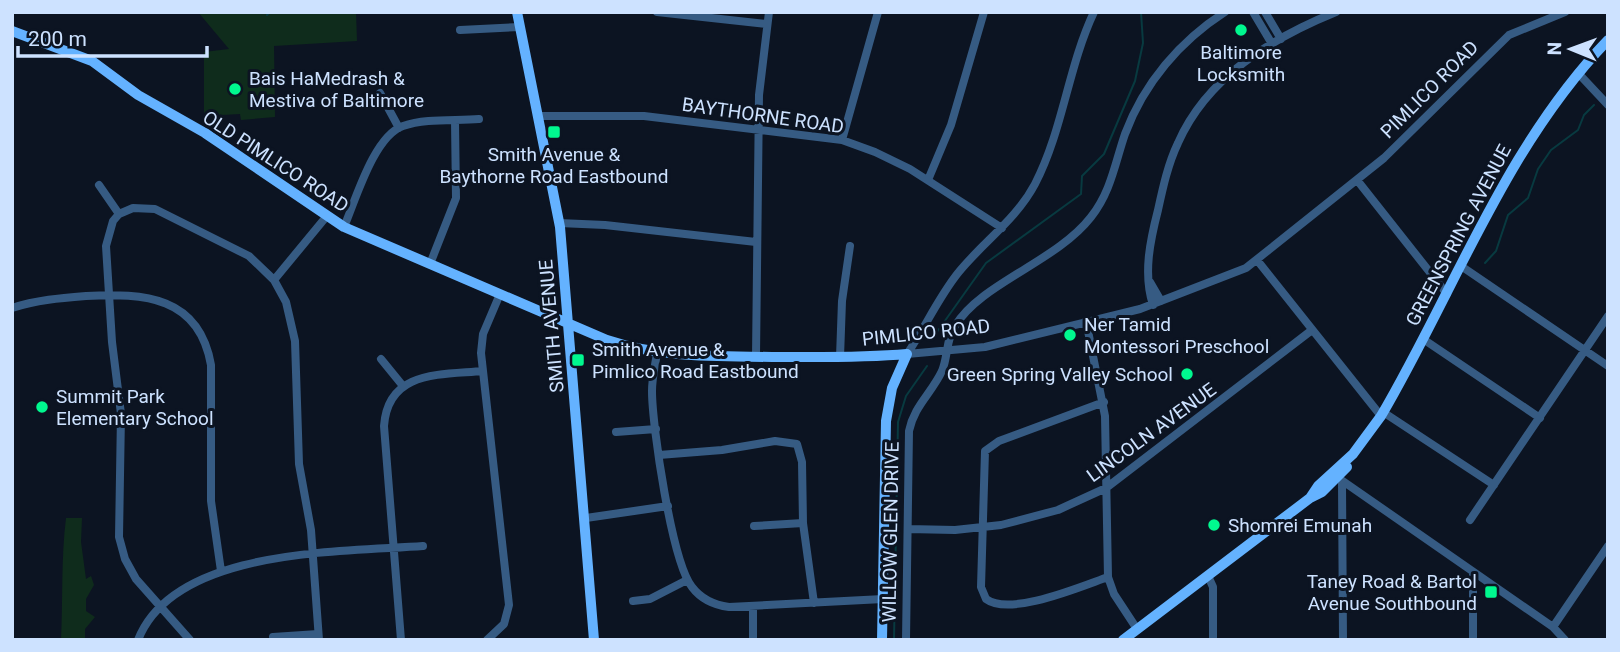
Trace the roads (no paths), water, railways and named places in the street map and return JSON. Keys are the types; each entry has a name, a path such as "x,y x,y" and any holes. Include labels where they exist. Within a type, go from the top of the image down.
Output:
{"main road":[{"name":"SMITH AVENUE","path":"517,12 559,223 586,518 594,640"},
{"name":"OLD PIMLICO ROAD","path":"12,31 92,61 138,95 205,133 344,227 569,322"},
{"name":"GREENSPRING AVENUE","path":"1122,640 1337,478 1382,414 1525,146 1578,74 1608,40"},
{"name":"PIMLICO ROAD","path":"569,322 607,340 657,353 840,357 907,354"},
{"name":"WILLOW GLEN DRIVE","path":"882,640 887,412 892,388 907,354"}],"street":[{"path":"657,12 767,24"},
{"path":"756,356 758,129 769,12"},
{"path":"842,140 878,12"},
{"path":"928,180 951,125 984,12"},
{"path":"907,354 956,276 1028,196 1048,156 1076,56 1094,12"},
{"name":"WILLOW GLEN DRIVE","path":"906,640 911,423 917,406 942,370 952,330 967,311 1060,248 1090,219 1109,187 1125,134 1144,94 1179,50 1225,12"},
{"path":"1254,12 1272,44"},
{"path":"1265,12 1281,39"},
{"path":"1157,303 1150,282 1150,239 1179,140 1210,92 1242,63 1281,39 1336,12"},
{"name":"PIMLICO ROAD","path":"907,354 985,347 1157,303 1233,274 1257,260 1414,131 1509,34 1547,15 1565,12"},
{"path":"460,30 520,27"},
{"path":"1578,74 1608,106"},
{"path":"380,93 399,128"},
{"name":"BAYTHORNE ROAD","path":"539,116 622,114 842,140 875,152 928,180 1002,228"},
{"path":"344,227 380,146 399,128 479,119"},
{"path":"430,264 456,198 454,121"},
{"path":"1357,180 1447,293"},
{"path":"99,185 119,214"},
{"path":"190,640 130,570 119,537 121,405 109,295 107,237 119,214 133,208 155,209 234,248 261,266 274,280 290,312 295,332 299,464 314,555 319,637 273,637"},
{"path":"274,280 326,217"},
{"path":"559,223 605,225 756,242"},
{"path":"840,357 842,301 850,246"},
{"path":"1257,260 1382,414 1494,485"},
{"path":"1461,266 1608,366"},
{"path":"487,640 504,624 510,593 482,343 500,294"},
{"path":"12,308 49,300 142,295 166,302 186,316 205,344 211,379 212,519 221,571"},
{"path":"1470,520 1608,316"},
{"path":"1086,321 1104,402 1108,577 1114,594 1137,629"},
{"name":"LINCOLN AVENUE","path":"908,529 983,528 1058,510 1106,488 1312,330"},
{"path":"1423,339 1540,418"},
{"path":"657,353 652,393 667,506 687,580 699,595 712,603 729,607 883,599"},
{"path":"381,359 403,386"},
{"path":"401,640 384,426 387,408 403,386 426,376 484,371"},
{"path":"1104,402 993,444 985,451 981,587 986,599 1003,605 1051,596 1108,577"},
{"path":"616,432 656,429"},
{"path":"659,455 722,450 775,441 797,444 802,461 803,523 814,603"},
{"path":"1337,478 1553,627 1565,640"},
{"path":"1337,478 1343,640"},
{"path":"586,518 667,506"},
{"path":"754,527 803,523"},
{"path":"138,640 147,622 161,605 192,583 221,571 314,555 423,546"},
{"path":"1553,627 1608,546"},
{"path":"1472,572 1473,640"},
{"path":"1208,576 1213,587 1213,640"},
{"path":"633,601 650,599 687,580"},
{"path":"753,607 753,640"}],"waterway":[{"path":"267,15 270,12"},
{"path":"937,332 986,263 1081,194 1082,176 1104,154 1135,81 1143,43 1141,12"},
{"path":"1485,263 1496,251 1508,215 1528,198 1538,169 1551,150 1578,130 1584,115 1594,105"},
{"path":"894,640 898,422 906,396 927,366"}],"place":[{"name":"Baltimore Locksmith","path":"1241,30"},
{"name":"Bais HaMedrash & Mestiva of Baltimore","path":"235,89"},
{"name":"Smith Avenue & Baythorne Road Eastbound","path":"554,132"},
{"name":"Ner Tamid Montessori Preschool","path":"1070,335"},
{"name":"Smith Avenue & Pimlico Road Eastbound","path":"578,360"},
{"name":"Green Spring Valley School","path":"1187,374"},
{"name":"Summit Park Elementary School","path":"42,407"},
{"name":"Shomrei Emunah","path":"1214,525"},
{"name":"Taney Road & Bartol Avenue Southbound","path":"1491,592"}]}
